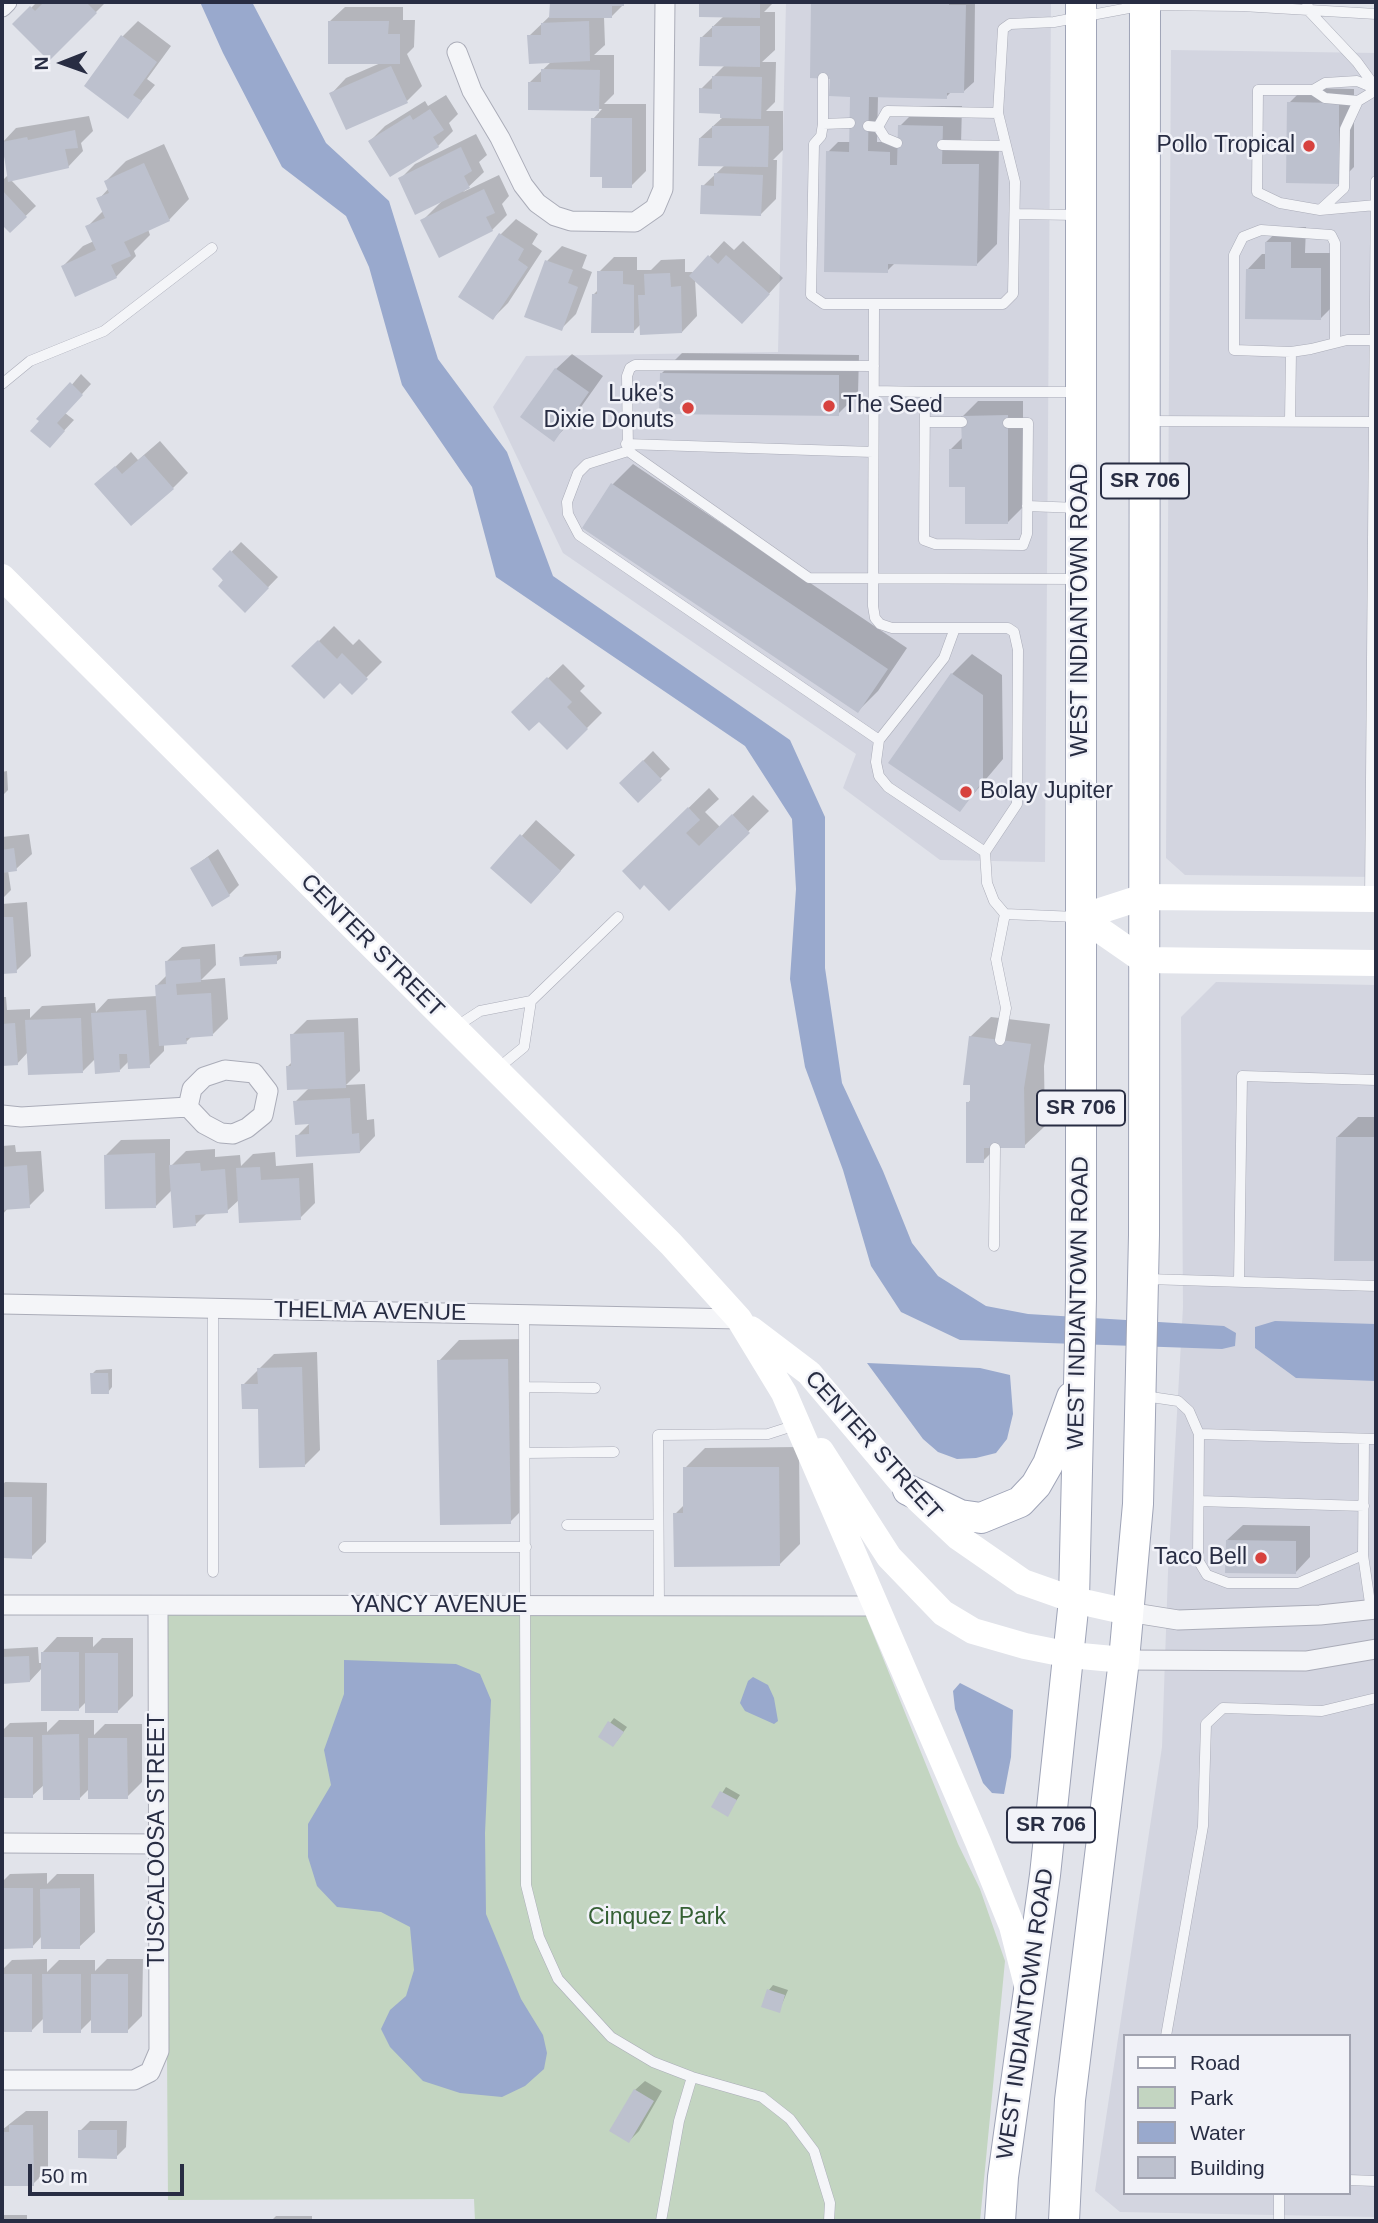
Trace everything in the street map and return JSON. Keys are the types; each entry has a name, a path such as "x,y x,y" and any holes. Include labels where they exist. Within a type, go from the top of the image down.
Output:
{"main road":[{"name":"SR 706","path":"1064,2221 1075,2049 1124,1660 1138,1504 1143,1290 1146,4"},
{"name":"WEST INDIANTOWN ROAD","path":"1000,2221 1070,1655 1074,1600 1081,1298 1081,9"},
{"path":"908,1490 960,1516 981,1518 1020,1502 1036,1485 1048,1464 1080,1368"}],"street":[{"path":"2,7 7,2"},
{"path":"457,52 472,91 500,138 523,185 537,203 555,216 571,221 635,222 655,208 663,189 665,2"},
{"name":"CENTER STREET","path":"2,577 671,1244 739,1319 809,1373 908,1490 958,1537 1024,1582 1074,1600 1128,1612 1178,1620 1320,1615 1374,1609"},
{"path":"1082,917 1143,897 1373,899"},
{"path":"1082,917 1143,960 1376,963"},
{"path":"2,1115 21,1117 188,1107"},
{"name":"THELMA AVENUE","path":"2,1304 739,1319"},
{"name":"CENTER STREET","path":"739,1319 784,1393 876,1606 1012,1926 1029,1994"},
{"path":"784,1393 889,1557 936,1606 973,1631 1070,1655 1124,1660 1306,1661 1376,1649"},
{"name":"YANCY AVENUE","path":"2,1605 876,1606"},
{"name":"TUSCALOOSA STREET","path":"2,2080 134,2080 150,2072 159,2051 158,1607"},
{"path":"2,1843 158,1844"}],"lane":[{"path":"823,78 823,124 821,136 814,144 811,295 824,304 1003,304 1013,294 1015,181 998,113 1003,29 1010,24 1054,22 1081,9 1146,4 1308,6 1376,14"},
{"path":"1308,6 1357,62 1376,89"},
{"path":"1376,89 1357,81 1325,83 1313,90 1258,90 1257,192 1279,204 1320,210 1376,205"},
{"path":"1320,210 1344,188 1345,130 1358,101 1376,89"},
{"path":"1313,90 1325,98 1358,101"},
{"path":"897,143 885,138 873,127 887,111 998,113"},
{"path":"823,124 850,123"},
{"path":"942,145 1006,146"},
{"path":"1373,899 1376,181"},
{"path":"1015,214 1081,215"},
{"path":"1335,342 1332,237 1327,233 1261,230 1243,237 1234,251 1234,350 1291,352 1335,342 1375,340"},
{"path":"2,384 30,360 104,331 212,248"},
{"path":"874,304 873,606 880,624 892,628 1008,628 1017,638 1017,804 985,852 987,883 994,901 1005,914 1082,917"},
{"path":"1290,421 1291,352"},
{"path":"627,447 627,376 630,368 635,365 874,366"},
{"path":"874,391 1081,392"},
{"path":"925,391 924,540 935,544 1023,545 1027,534 1028,423 1008,423"},
{"path":"1145,421 1374,422"},
{"path":"925,422 962,422"},
{"path":"627,447 809,578 1082,579"},
{"path":"873,452 627,447 587,464 578,473 567,502 568,514 579,535 879,740"},
{"path":"1027,506 1082,508"},
{"path":"955,628 944,658 879,740 876,762 879,775 888,787 985,852"},
{"path":"1000,1041 1006,1008 996,959 1005,914"},
{"path":"454,1027 480,1011 531,1001 618,916"},
{"path":"496,1069 524,1047 531,1001"},
{"path":"1239,1282 1242,1076 1376,1080"},
{"path":"994,1246 995,1148"},
{"path":"1143,1290 1239,1282 1376,1286"},
{"path":"213,1308 213,1572"},
{"path":"524,1315 526,1885 540,1937 558,1979 611,2037 653,2062 692,2077 762,2096 790,2119 814,2151 830,2203 829,2221"},
{"path":"525,1387 595,1388"},
{"path":"1141,1396 1178,1401 1189,1411 1199,1434 1198,1560 1201,1568 1215,1580 1298,1583 1363,1555"},
{"path":"659,1606 658,1436 768,1434 796,1425"},
{"path":"1199,1434 1376,1439"},
{"path":"1364,1439 1363,1555 1374,1609"},
{"path":"525,1453 614,1452"},
{"path":"1199,1501 1364,1506"},
{"path":"567,1525 658,1525"},
{"path":"344,1547 526,1547"},
{"path":"1166,2034 1203,1825 1206,1724 1223,1709 1322,1711 1376,1698"},
{"path":"662,2221 680,2121 692,2077"},
{"path":"1350,2180 1376,2181"},
{"path":"1279,2195 1279,2221"}],"shaded area":[{"path":"786,2 1051,2 1045,862 940,860 843,788 856,754 563,553 493,407 526,356 778,352"},
{"path":"1171,50 1376,53 1376,877 1185,875 1166,858"},
{"path":"1216,982 1376,985 1376,2217 1120,2212 1095,2191 1162,1747 1168,1572 1183,1307 1181,1017"}],"green space":[{"name":"Cinquez Park","path":"164,1614 866,1616 958,1844 980,1889 1005,1961 980,2221 475,2221 474,2199 168,2200"}],"water":[{"path":"200,2 252,2 326,143 389,201 438,359 507,452 553,576 790,740 825,817 825,968 842,1083 883,1171 912,1243 938,1276 986,1306 1028,1314 1224,1326 1236,1333 1235,1346 1222,1349 960,1340 901,1312 871,1266 843,1170 805,1067 790,979 796,889 792,819 745,746 496,577 472,487 402,385 369,267 346,216 282,167 223,53"},
{"path":"1275,1321 1376,1324 1376,1381 1296,1378 1255,1348 1255,1327"},
{"path":"867,1363 980,1368 1010,1375 1013,1414 1007,1439 996,1453 976,1458 957,1459 938,1452 923,1439"},
{"path":"344,1660 456,1664 480,1674 491,1700 485,1833 486,1914 521,1999 543,2035 547,2053 544,2069 525,2086 502,2097 460,2093 423,2081 390,2047 381,2029 390,2010 406,1996 414,1970 410,1927 381,1912 337,1907 317,1886 308,1857 308,1824 331,1785 324,1750 344,1694"},
{"path":"753,1677 768,1685 774,1698 778,1721 774,1724 745,1711 740,1703 748,1681"},
{"path":"960,1683 1013,1710 1011,1757 1004,1794 992,1793 983,1783 955,1709 953,1691"}],"building":[{"path":"44,2 86,2 97,13 49,61 12,24 30,6 35,11"},
{"path":"550,2 624,2 624,6 612,6 612,18 549,18"},
{"path":"699,2 760,2 760,18 699,17"},
{"path":"811,2 949,2 949,5 966,5 964,93 947,93 947,99 869,97 868,151 890,152 890,165 897,165 898,125 943,126 942,164 979,164 977,266 888,264 888,273 824,272 826,151 849,152 850,97 829,96 830,79 810,78"},
{"path":"328,21 389,21 388,34 400,34 400,64 328,64"},
{"path":"589,21 590,61 529,64 527,35 541,35 541,23"},
{"path":"712,26 760,26 760,67 699,66 700,37 712,37"},
{"path":"121,35 157,62 133,95 142,101 128,119 84,86"},
{"path":"391,66 408,103 346,130 329,93"},
{"path":"541,69 600,70 599,111 528,110 528,82 541,82"},
{"path":"712,76 762,77 761,119 720,118 720,114 699,113 699,88 712,89"},
{"path":"1287,102 1339,103 1339,184 1286,183"},
{"path":"430,109 444,130 433,137 439,147 390,177 368,141 410,115 413,120"},
{"path":"591,118 632,118 632,188 602,188 602,177 590,177"},
{"path":"712,126 769,126 768,167 698,166 699,138 712,138"},
{"path":"75,130 78,148 65,149 69,168 8,182 2,142 27,137 28,140"},
{"path":"461,147 472,171 464,176 470,188 415,215 398,178"},
{"path":"144,163 170,221 124,242 131,256 111,265 117,278 75,297 61,266 96,250 85,226 105,218 96,198 109,193 104,181"},
{"path":"714,173 763,175 761,216 700,214 701,185 714,186"},
{"path":"484,189 495,213 486,217 493,231 439,258 420,220"},
{"path":"2,190 27,217 10,233 2,225"},
{"path":"499,233 524,249 518,260 528,267 493,320 458,297"},
{"path":"1265,242 1291,242 1291,268 1321,268 1321,320 1245,319 1246,269 1265,269"},
{"path":"708,255 718,264 726,255 770,294 742,324 689,276"},
{"path":"545,260 573,270 568,283 578,287 562,331 524,317"},
{"path":"597,271 623,271 623,284 634,285 634,333 591,333 592,294 597,294"},
{"path":"670,273 671,287 681,286 682,333 640,335 638,295 645,295 644,274"},
{"path":"555,368 589,392 554,442 520,417"},
{"path":"660,373 839,375 839,416 659,414"},
{"path":"70,382 83,395 57,423 65,431 50,448 30,431 39,421 36,419"},
{"path":"1008,415 1008,524 965,524 965,487 949,487 949,449 962,449 961,416"},
{"path":"144,455 174,489 131,526 94,484 115,466 122,474"},
{"path":"611,483 888,669 858,713 582,528"},
{"path":"230,550 269,588 245,613 218,586 223,580 212,569"},
{"path":"318,640 337,659 342,653 368,679 352,695 340,683 324,699 291,666"},
{"path":"951,673 983,695 983,781 960,812 888,763"},
{"path":"547,677 572,702 567,707 588,729 567,750 539,722 529,731 511,712"},
{"path":"643,760 662,780 638,803 619,783"},
{"path":"688,807 700,820 686,833 699,846 732,814 750,833 669,911 644,885 640,890 622,871"},
{"path":"520,834 561,871 531,904 490,868"},
{"path":"14,848 17,871 2,873 2,850"},
{"path":"208,857 230,896 212,907 190,868"},
{"path":"2,917 13,917 17,973 2,974"},
{"path":"277,955 277,964 240,966 239,957"},
{"path":"200,959 201,982 176,984 177,995 211,993 213,1036 186,1038 187,1044 159,1046 155,985 166,984 165,961"},
{"path":"146,1010 150,1068 128,1069 127,1054 119,1054 120,1072 95,1074 91,1013"},
{"path":"81,1018 83,1073 28,1075 25,1020"},
{"path":"15,1023 18,1065 2,1066 2,1024"},
{"path":"344,1032 346,1088 287,1090 286,1066 291,1066 290,1034"},
{"path":"969,1036 1031,1044 1024,1088 1025,1148 984,1148 984,1163 966,1163 966,1102 970,1102 970,1085 963,1085"},
{"path":"350,1098 352,1134 359,1133 360,1153 296,1157 295,1135 309,1134 309,1124 295,1125 293,1101"},
{"path":"1336,1137 1376,1137 1376,1261 1334,1261"},
{"path":"155,1153 156,1208 105,1209 104,1155"},
{"path":"200,1163 201,1171 225,1169 228,1213 195,1215 196,1226 173,1228 169,1165"},
{"path":"27,1165 30,1208 2,1210 2,1167"},
{"path":"260,1167 261,1180 299,1178 301,1220 239,1223 236,1168"},
{"path":"508,1359 511,1524 440,1525 437,1360"},
{"path":"302,1367 305,1467 259,1468 258,1409 242,1409 241,1384 258,1384 257,1368"},
{"path":"90,1373 108,1373 109,1394 91,1394"},
{"path":"683,1467 779,1467 780,1566 674,1567 673,1513 683,1513"},
{"path":"2,1497 32,1497 32,1559 2,1558"},
{"path":"1226,1540 1296,1541 1296,1574 1225,1573"},
{"path":"41,1652 79,1652 79,1711 41,1711"},
{"path":"85,1653 118,1653 118,1713 85,1713"},
{"path":"29,1656 30,1682 2,1684 2,1657"},
{"path":"608,1721 624,1732 613,1747 598,1737"},
{"path":"79,1734 80,1800 43,1800 42,1735"},
{"path":"2,1737 33,1737 33,1798 2,1798"},
{"path":"88,1738 127,1738 128,1799 88,1799"},
{"path":"720,1791 737,1800 728,1817 711,1807"},
{"path":"2,1888 33,1888 33,1948 2,1949"},
{"path":"80,1888 80,1949 41,1949 40,1889"},
{"path":"2,1974 32,1974 32,2032 2,2032"},
{"path":"42,1974 81,1974 81,2033 43,2033"},
{"path":"91,1974 128,1974 128,2033 91,2033"},
{"path":"767,1989 785,1995 780,2013 761,2007"},
{"path":"634,2089 654,2101 629,2143 609,2131"},
{"path":"9,2125 33,2125 34,2186 2,2186 2,2132 9,2132"},
{"path":"78,2130 117,2130 117,2159 78,2158"}],"place":[{"name":"Pollo Tropical","path":"1309,146"},
{"name":"The Seed","path":"829,406"},
{"name":"Luke's Dixie Donuts","path":"688,408"},
{"name":"Bolay Jupiter","path":"966,792"},
{"name":"Taco Bell","path":"1261,1558"}]}
